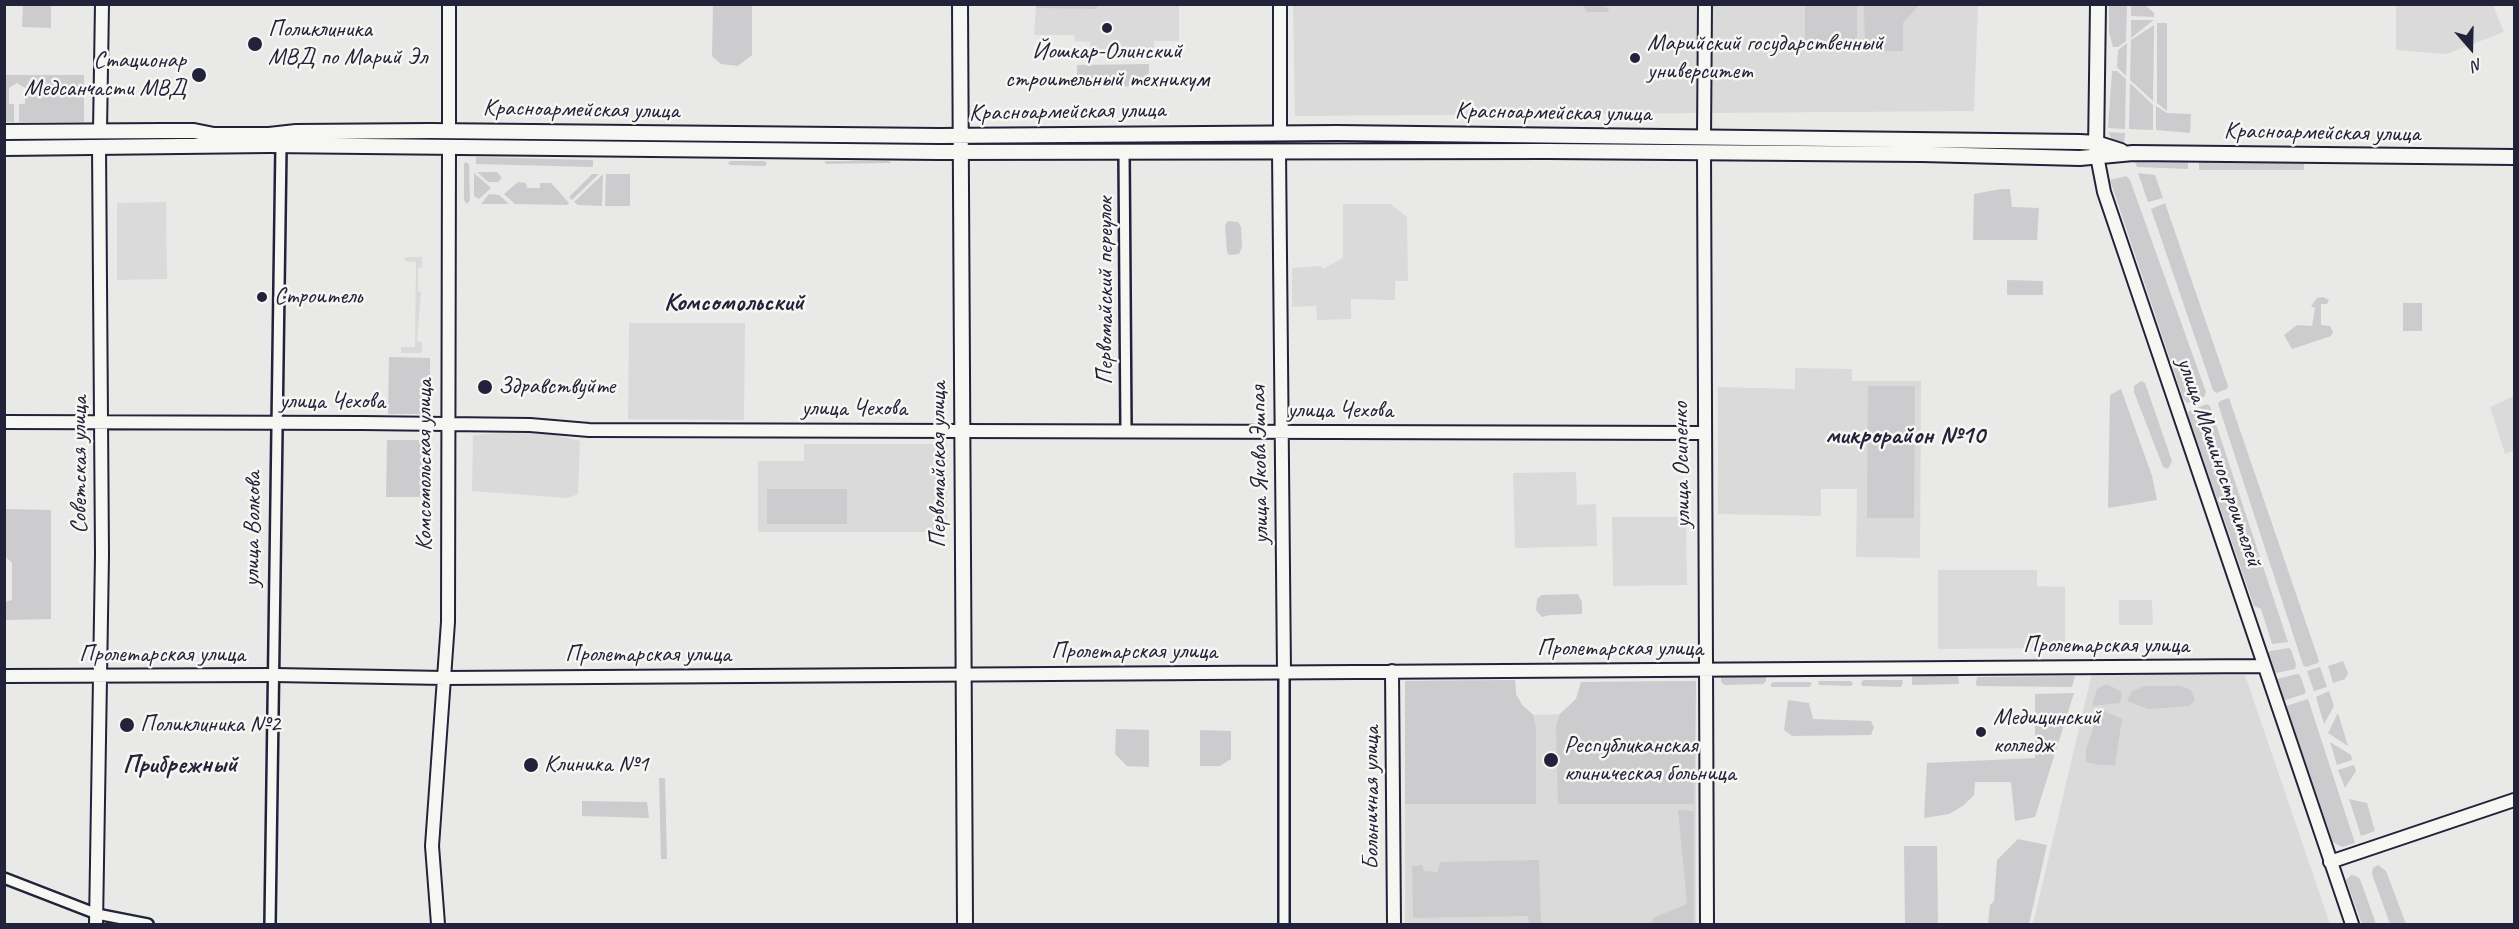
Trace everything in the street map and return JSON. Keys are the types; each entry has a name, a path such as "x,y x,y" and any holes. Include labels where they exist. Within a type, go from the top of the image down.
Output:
{"main road":[{"name":"Первомайская улица","path":"960,4 965,924"},
{"name":"улица Машиностроителей","path":"2096,150 2098,4"},
{"name":"Советская улица","path":"99,146 100,131"},
{"name":"Красноармейская улица","path":"4,132 194,131 214,135 281,140 449,147 961,152 1279,151 1704,145"},
{"name":"Красноармейская улица","path":"4,148 281,140 449,131 960,136 1280,133 1704,145 2514,158"},
{"name":"Комсомольская улица","path":"449,131 449,147"},
{"name":"улица Якова Эшпая","path":"1279,151 1280,133"}],"street":[{"name":"Советская улица","path":"100,131 102,4"},
{"name":"Комсомольская улица","path":"449,4 449,131"},
{"name":"улица Якова Эшпая","path":"1280,4 1280,133"},
{"name":"улица Осипенко","path":"1705,4 1704,433 1707,924"},
{"name":"улица Волкова","path":"270,924 281,140"},
{"name":"Советская улица","path":"97,919 102,422 99,146"},
{"name":"Комсомольская улица","path":"438,924 432,846 448,622 449,147"},
{"name":"улица Машиностроителей","path":"2096,150 2104,192 2352,924"},
{"name":"Первомайский переулок","path":"1124,151 1126,431"},
{"name":"улица Якова Эшпая","path":"1279,151 1284,924"},
{"name":"улица Чехова","path":"4,422 530,425 589,430 1704,433"},
{"name":"Пролетарская улица","path":"4,676 274,675 445,678 2263,666"},
{"name":"Больничная улица","path":"1392,671 1394,924"},
{"path":"2330,862 2514,800"},
{"path":"4,878 97,919 148,924"}],"shaded area":[{"path":"23,5 51,5 51,28 22,27"},
{"path":"713,5 752,5 752,55 738,66 721,64 712,56"},
{"name":"Йошкар-Олинский строительный техникум","path":"1036,5 1179,5 1179,41 1154,41 1154,53 1090,53 1090,42 1075,41 1074,35 1034,35"},
{"path":"1036,5 1097,5 1097,9 1036,8"},
{"name":"Марийский государственный университет","path":"1293,5 1978,5 1974,111 1295,116"},
{"path":"1583,5 1601,5 1609,9 1608,12 1587,12"},
{"path":"1805,5 1857,5 1857,47 1805,47"},
{"path":"1864,5 1919,5 1903,23 1903,51 1865,51"},
{"path":"2109,5 2127,5 2126,41 2118,47 2113,47 2109,32"},
{"path":"2131,5 2145,5 2154,13 2154,17 2131,16"},
{"path":"2396,5 2493,5 2504,32 2446,54 2396,50"},
{"path":"2131,20 2154,20 2131,38"},
{"path":"2157,23 2167,23 2167,111 2157,103"},
{"path":"2154,25 2153,101 2130,80 2131,40"},
{"path":"2127,43 2126,76 2117,67 2118,50"},
{"path":"1149,64 1149,86 1077,87 1077,65"},
{"path":"2112,71 2117,71 2126,79 2125,129 2108,128"},
{"path":"5,75 84,75 84,122 19,122 19,104 25,104 25,88 17,83 9,88 9,104 14,104 14,122 5,122"},
{"path":"2130,83 2153,105 2153,130 2129,129"},
{"path":"2156,106 2167,113 2191,114 2190,133 2156,130"},
{"path":"2108,132 2125,133 2124,144 2113,142"},
{"path":"476,137 931,144 931,146 476,140"},
{"path":"476,157 593,160 593,167 476,164"},
{"path":"2134,159 2188,160 2188,169 2137,167"},
{"path":"2199,159 2304,160 2304,170 2199,170"},
{"path":"730,161 764,161 767,163 765,166 730,165 728,163"},
{"path":"889,161 891,163 826,164 824,162"},
{"path":"466,162 469,164 470,200 467,204 464,200 464,164"},
{"path":"477,172 497,172 502,178 498,182 488,182"},
{"path":"474,173 491,188 479,199 474,196"},
{"path":"2138,173 2155,175 2163,198 2148,202"},
{"path":"592,174 599,174 572,200 569,197"},
{"path":"603,174 602,206 578,205 574,202"},
{"path":"606,174 630,174 630,206 605,206"},
{"path":"2126,176 2130,180 2206,392 2204,397 2187,403 2183,398 2110,180"},
{"path":"518,182 526,183 527,188 540,188 540,183 551,183 569,203 567,205 515,204 504,194"},
{"path":"2010,189 2012,207 2039,208 2037,240 1973,240 1974,194"},
{"path":"489,194 499,195 509,204 481,204"},
{"path":"166,202 167,279 117,280 117,203"},
{"path":"2165,203 2228,386 2227,389 2216,393 2213,390 2151,209"},
{"path":"1343,204 1390,204 1407,217 1408,281 1395,281 1395,300 1351,299 1351,319 1317,320 1316,306 1292,307 1292,268 1321,266 1323,269 1343,258"},
{"path":"1228,221 1238,222 1241,227 1242,247 1239,254 1229,255 1227,252 1225,225"},
{"path":"405,257 422,257 422,267 418,268 418,291 421,292 417,341 422,342 422,353 401,353 401,347 415,347 416,262 405,261"},
{"path":"2007,280 2043,281 2043,295 2007,295"},
{"path":"2323,297 2329,300 2327,304 2321,304 2321,325 2330,326 2333,332 2331,336 2292,349 2284,335 2297,325 2312,326 2315,308 2311,306 2317,298"},
{"path":"2403,303 2422,303 2422,331 2403,331"},
{"path":"629,323 745,323 744,420 628,419"},
{"path":"389,357 430,358 430,414 388,414"},
{"path":"1795,368 1852,369 1852,381 1921,381 1920,558 1856,557 1857,489 1821,489 1821,516 1718,514 1718,387 1795,389"},
{"path":"2141,381 2145,383 2172,461 2168,469 2163,467 2134,392 2134,386"},
{"path":"1868,386 1915,386 1914,518 1867,518"},
{"path":"2121,389 2152,476 2157,500 2108,508 2110,395"},
{"path":"2514,396 2514,451 2505,454 2490,407"},
{"path":"2229,398 2319,661 2306,667 2303,665 2218,404"},
{"path":"2207,404 2210,406 2288,642 2272,644 2261,609 2254,606 2188,415 2189,411"},
{"path":"551,434 580,441 578,494 568,498 472,491 473,435"},
{"path":"387,440 429,440 428,497 386,497"},
{"path":"804,444 947,444 947,532 758,532 758,461 804,461"},
{"path":"1576,472 1577,505 1596,504 1597,546 1515,548 1513,473"},
{"path":"767,489 847,489 847,524 767,524"},
{"path":"5,509 51,510 51,619 6,620 5,602 12,600 12,563 5,556"},
{"path":"1612,517 1686,517 1687,585 1613,586"},
{"path":"1938,570 2037,570 2037,586 2065,587 2065,648 1938,649"},
{"path":"1578,594 1582,602 1582,614 1542,617 1536,610 1537,599 1542,595"},
{"path":"2119,600 2152,600 2153,625 2119,625"},
{"path":"2289,648 2296,664 2295,669 2277,673 2267,654 2270,651"},
{"path":"2343,661 2348,673 2345,679 2333,683 2328,666"},
{"path":"2320,667 2327,687 2314,691 2307,671"},
{"path":"2092,673 2245,675 2330,924 2033,924"},
{"path":"1726,674 1761,674 1766,676 1766,681 1763,684 1725,685 1721,682 1721,677"},
{"path":"1912,675 1958,675 1959,684 1912,685"},
{"path":"2300,675 2306,692 2286,700 2283,699 2276,682 2277,679"},
{"path":"2075,676 2072,687 1977,686 1976,684 1977,677"},
{"name":"Республиканская клиническая больница","path":"1515,680 1516,694 1522,705 1534,715 1560,714 1576,699 1581,682 1696,681 1696,924 1405,924 1405,681"},
{"path":"1515,680 1516,694 1522,705 1533,715 1536,727 1536,804 1405,804 1405,681"},
{"path":"1864,680 1902,680 1903,683 1901,687 1862,686 1861,682"},
{"path":"1696,681 1694,804 1558,804 1556,726 1560,714 1576,699 1581,682"},
{"path":"1818,681 1850,681 1853,683 1851,686 1819,685"},
{"path":"1771,683 1812,683 1810,687 1771,687"},
{"path":"2107,684 2122,692 2120,703 2092,706 2097,689"},
{"path":"2145,686 2181,686 2191,690 2195,700 2189,706 2148,709 2127,701 2132,691"},
{"path":"2329,691 2334,706 2324,724 2316,697"},
{"path":"2074,693 2035,817 2015,821 2011,782 1975,782 1974,795 1964,805 1949,814 1924,818 1927,763 2035,758 2035,694"},
{"path":"2308,699 2355,843 2342,847 2333,842 2286,706"},
{"path":"1788,700 1809,703 1813,719 1871,721 1874,727 1871,735 1792,736 1784,730"},
{"path":"2104,711 2122,719 2115,765 2086,762 2086,750 2098,713"},
{"path":"2338,713 2348,746 2328,733"},
{"path":"1116,729 1149,730 1149,767 1127,766 1115,754"},
{"path":"1200,730 1231,731 1231,759 1220,766 1200,766"},
{"path":"2330,742 2351,755 2352,760 2337,765"},
{"path":"2354,765 2356,771 2345,788 2338,770"},
{"path":"659,778 665,778 667,859 661,859"},
{"path":"2349,799 2367,803 2375,831 2361,836"},
{"path":"582,801 647,802 649,818 582,816"},
{"path":"1678,810 1694,811 1694,924 1651,924 1653,918 1687,904"},
{"path":"2018,839 2047,845 2029,924 1988,924 1990,905 1994,901 1997,860"},
{"path":"1904,846 1937,846 1938,924 1905,924"},
{"path":"1539,860 1541,924 1529,924 1528,916 1413,918 1412,866 1422,865 1424,871 1438,872 1440,862"},
{"path":"2378,865 2386,871 2406,924 2390,924 2372,874 2373,868"},
{"path":"2351,875 2360,879 2376,924 2362,924 2346,880"}],"place":[{"name":"Йошкар-Олинский строительный техникум","path":"1107,28"},
{"name":"Поликлиника МВД по Марий Эл","path":"255,44"},
{"name":"Марийский государственный университет","path":"1635,58"},
{"name":"Стационар Медсанчасти МВД","path":"199,75"},
{"name":"Строитель","path":"262,297"},
{"name":"Здравствуйте","path":"485,387"},
{"name":"Поликлиника №2","path":"127,725"},
{"name":"Медицинский колледж","path":"1981,732"},
{"name":"Республиканская клиническая больница","path":"1551,760"},
{"name":"Клиника №1","path":"531,765"}],"district":[{"name":"Комсомольский","path":"734,303"},
{"name":"микрорайон №10","path":"1905,436"},
{"name":"Прибрежный","path":"180,765"}]}
